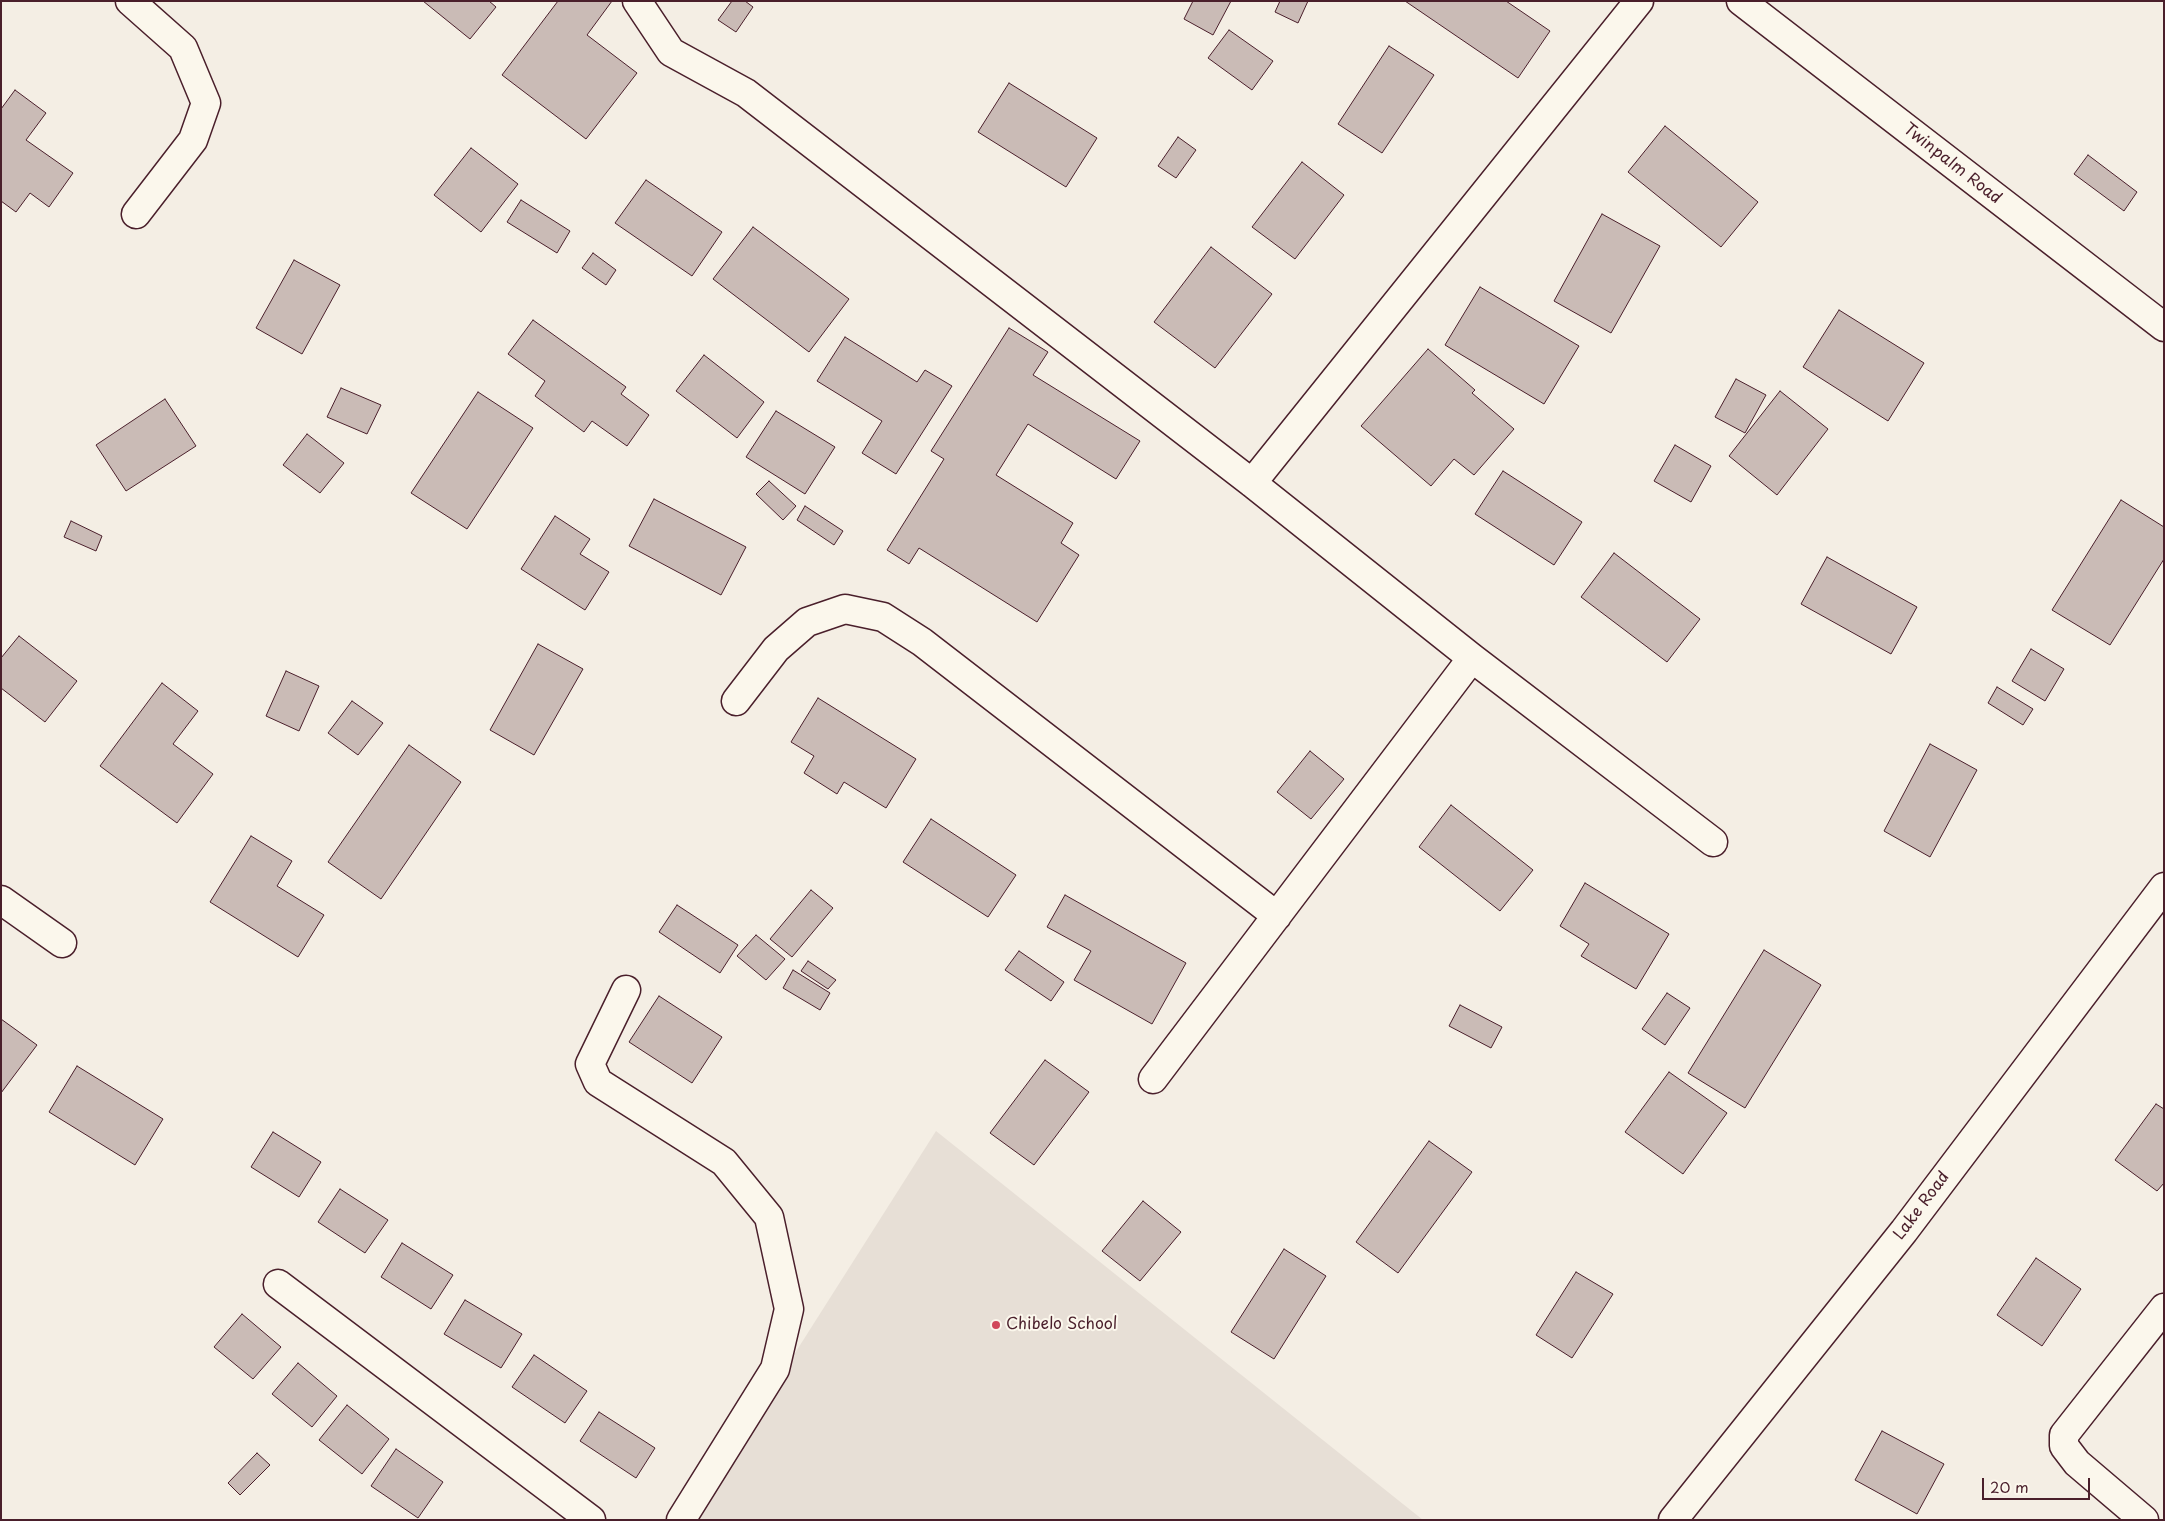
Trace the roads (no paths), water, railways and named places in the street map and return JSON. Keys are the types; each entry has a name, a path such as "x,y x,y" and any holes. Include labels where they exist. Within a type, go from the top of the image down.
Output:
{"street":[{"path":"130,1 183,48 206,104 193,140 136,214"},
{"path":"636,1 671,52 746,93 1252,483 1472,658 1712,842"},
{"path":"1252,483 1639,1"},
{"name":"Twinpalm Road","path":"1741,1 2164,327"},
{"path":"736,701 776,649 808,622 845,609 883,617 922,642 1277,916"},
{"path":"1153,1078 1472,658"},
{"name":"Lake Road","path":"1673,1520 1904,1231 2164,887"},
{"path":"1,900 62,943"},
{"path":"626,990 590,1064 598,1082 724,1162 769,1218 789,1309 775,1369 680,1520"},
{"path":"278,1284 591,1520"},
{"path":"2144,1520 2077,1463 2064,1446 2064,1435 2164,1308"}],"place":[{"name":"Chibelo School","path":"996,1325"}]}
